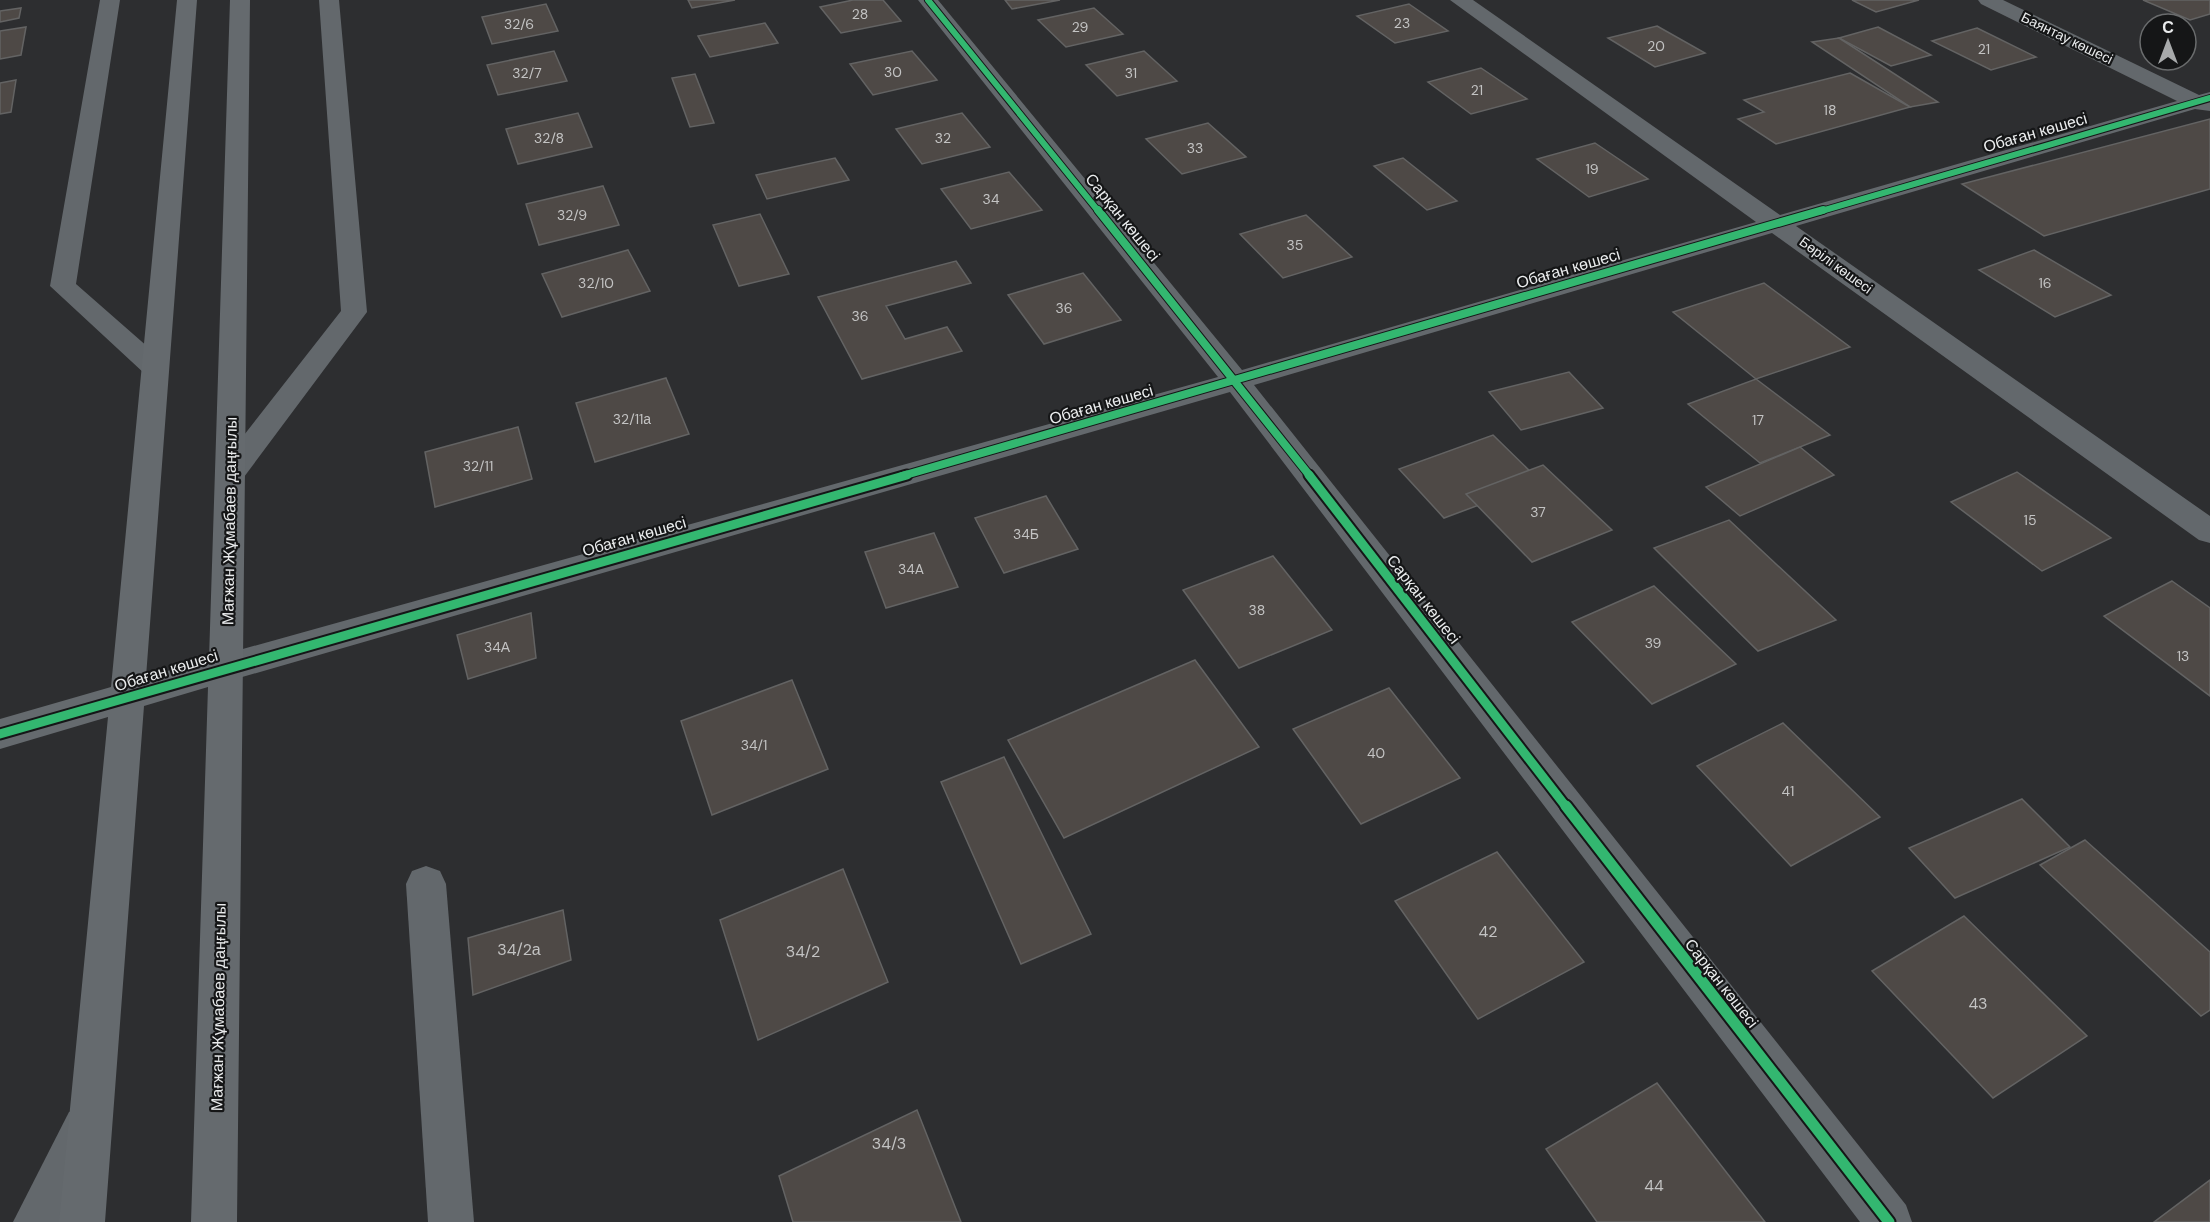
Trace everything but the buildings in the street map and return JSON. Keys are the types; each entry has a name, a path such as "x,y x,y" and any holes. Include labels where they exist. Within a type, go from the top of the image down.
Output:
{"main road":[{"path":"82,1222 187,0"},
{"name":"Мағжан Жұмабаев даңғылы","path":"214,1222 240,0"},
{"name":"Обаған көшесі","path":"0,734 225,668"}],"street":[{"path":"110,0 63,286 155,368"},
{"path":"230,474 354,312 329,0"},
{"name":"Сарқан көшесі","path":"928,0 1236,381 1889,1222"},
{"name":"Бөрілі көшесі","path":"1460,0 2210,532"},
{"name":"Баянтау көшесі","path":"1988,0 2205,102"},
{"name":"Обаған көшесі","path":"225,668 1236,381 1777,223 2205,102"},
{"path":"426,884 451,1222"},
{"path":"36,1222 92,1115"}],"cycle path":[{"path":"928,0 1236,381 1889,1222"},
{"path":"0,734 1236,381 2210,98"}]}
